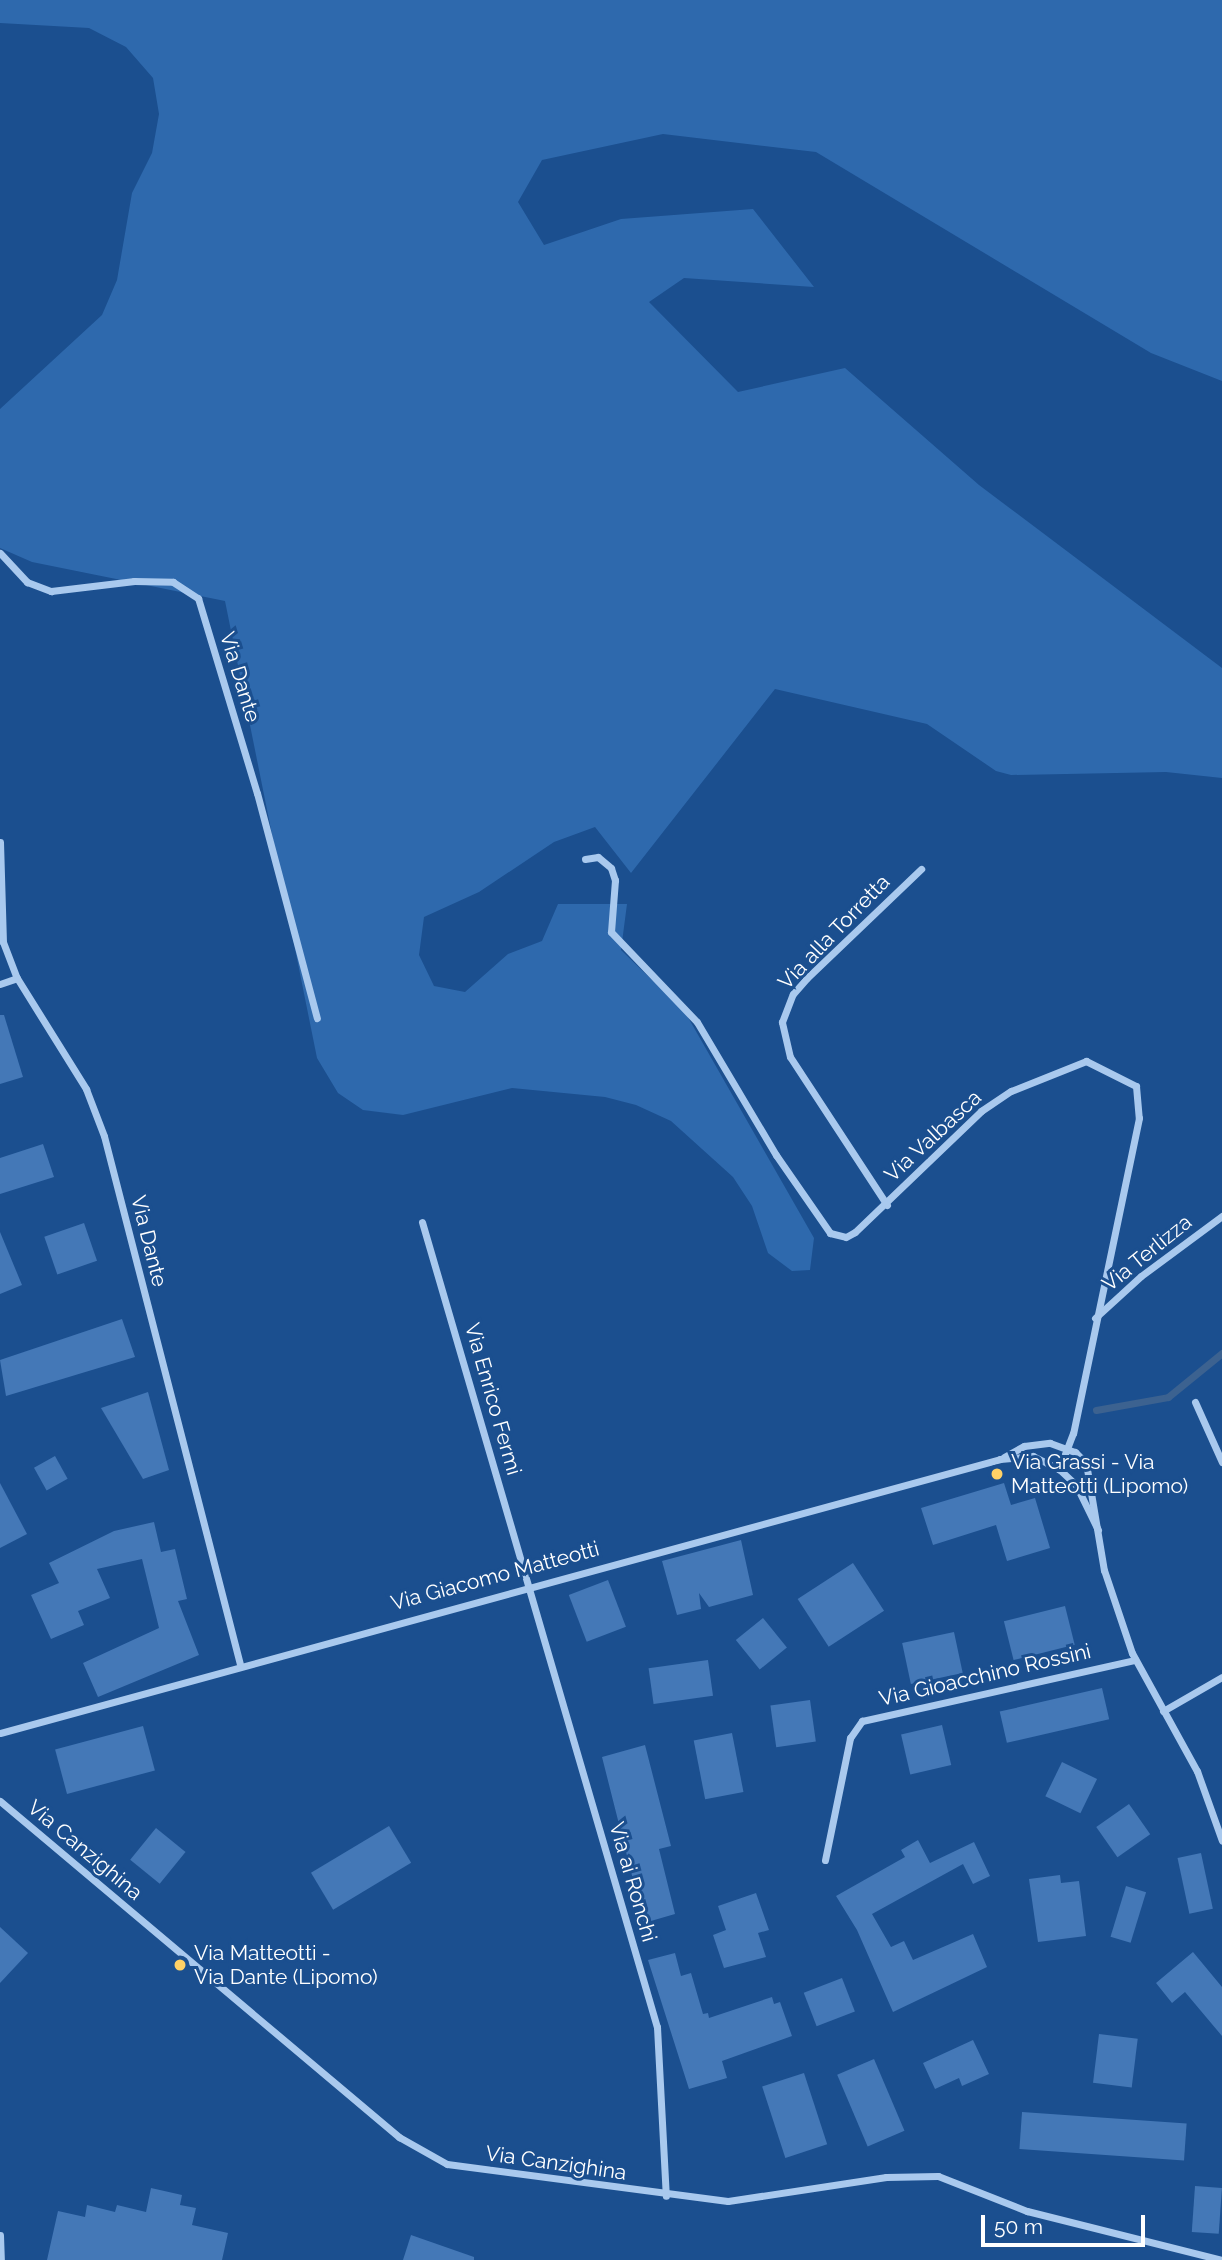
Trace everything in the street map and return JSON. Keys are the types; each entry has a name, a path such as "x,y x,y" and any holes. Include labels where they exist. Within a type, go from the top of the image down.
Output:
{"street":[{"name":"Via Dante","path":"0,553 27,582 51,591 134,581 173,582 198,598 257,793 317,1018"},
{"name":"Via Dante","path":"0,842 3,942 17,978 86,1088 104,1136 240,1664"},
{"name":"Via Valbasca","path":"585,859 598,857 611,868 615,880 611,932 697,1022 826,1230 850,1235 887,1205 981,1111 1011,1091 1077,1061 1096,1063 1129,1079 1139,1092 1141,1103 1069,1449 1059,1469"},
{"name":"Via alla Torretta","path":"887,1205 790,1057 782,1022 793,994 807,978 921,869"},
{"path":"0,984 17,978"},
{"name":"Via Terlizza","path":"1094,1319 1141,1276 1222,1216"},
{"name":"Via Enrico Fermi","path":"422,1222 530,1585"},
{"path":"1195,1402 1222,1462"},
{"name":"Via Giacomo Matteotti","path":"1000,1459 1024,1446 1044,1443 1069,1449"},
{"path":"1069,1449 1088,1468 1108,1587 1135,1660 1197,1771 1222,1841"},
{"name":"Via Giacomo Matteotti","path":"0,1732 240,1664 1000,1459 1033,1456 1059,1469"},
{"path":"1059,1469 1076,1485 1098,1530"},
{"name":"Via ai Ronchi","path":"530,1585 657,2027 666,2196"},
{"name":"Via Gioacchino Rossini","path":"825,1860 850,1738 862,1721 1135,1660"},
{"path":"1163,1711 1222,1677"},
{"name":"Via Canzighina","path":"0,1801 415,2149 459,2167 666,2196 728,2201 886,2177 938,2176 1027,2211 1222,2260"},
{"path":"0,2235 1,2260"}],"shaded area":[{"path":"0,0 1222,0 1222,381 1151,353 816,152 663,134 542,160 518,202 544,245 621,219 753,209 814,287 684,278 649,302 738,392 845,368 979,485 1222,668 1222,778 1166,772 1011,775 996,771 927,724 775,689 631,873 595,827 554,842 479,892 424,917 419,955 434,986 465,992 508,954 542,941 558,904 627,904 621,950 685,1012 814,1238 810,1270 792,1271 768,1253 752,1206 733,1177 671,1121 636,1105 605,1097 512,1088 403,1115 363,1110 338,1093 317,1058 225,601 32,562 0,548 0,409 102,315 117,280 132,193 152,153 159,114 153,78 126,47 89,28 0,23"}],"building":[{"path":"0,1015 4,1015 23,1077 0,1084"},
{"path":"43,1144 54,1177 0,1194 0,1158"},
{"path":"84,1223 97,1261 57,1274 44,1237"},
{"path":"0,1232 22,1285 0,1294"},
{"path":"122,1319 135,1357 6,1396 0,1360"},
{"path":"148,1392 169,1470 143,1479 101,1408"},
{"path":"55,1456 68,1479 47,1490 34,1468"},
{"path":"0,1483 27,1534 0,1548"},
{"path":"1004,1483 1011,1505 1035,1498 1050,1548 1007,1561 996,1525 933,1545 921,1508"},
{"path":"154,1522 161,1552 175,1549 187,1599 178,1601 199,1655 98,1697 83,1663 159,1628 142,1559 97,1569 110,1598 78,1611 84,1625 51,1639 31,1595 59,1583 49,1563 114,1531"},
{"path":"741,1540 753,1595 709,1607 699,1593 701,1609 677,1615 662,1561"},
{"path":"853,1563 884,1611 829,1647 798,1599"},
{"path":"608,1580 626,1627 587,1642 569,1595"},
{"path":"1065,1606 1075,1645 1014,1660 1004,1621"},
{"path":"763,1618 787,1648 760,1670 736,1640"},
{"path":"954,1632 963,1673 911,1684 902,1643"},
{"path":"708,1660 713,1696 654,1704 649,1668"},
{"path":"1102,1688 1109,1719 1007,1743 1000,1712"},
{"path":"810,1700 816,1742 776,1747 770,1706"},
{"path":"942,1725 951,1765 910,1774 901,1734"},
{"path":"143,1726 155,1770 67,1794 55,1750"},
{"path":"732,1733 743,1792 705,1799 694,1740"},
{"path":"645,1745 671,1846 659,1849 675,1914 644,1923 602,1757"},
{"path":"1062,1762 1097,1779 1080,1813 1045,1796"},
{"path":"1129,1804 1150,1834 1117,1857 1096,1827"},
{"path":"389,1826 411,1863 333,1910 311,1873"},
{"path":"156,1828 186,1852 160,1884 130,1860"},
{"path":"918,1840 930,1863 974,1842 990,1876 973,1884 963,1864 872,1914 891,1947 904,1941 913,1960 973,1934 987,1967 893,2012 857,1930 836,1896 905,1857 901,1850"},
{"path":"1201,1853 1213,1909 1189,1914 1178,1858"},
{"path":"1060,1875 1061,1883 1079,1881 1086,1936 1038,1942 1029,1879"},
{"path":"1126,1886 1146,1892 1131,1943 1111,1937"},
{"path":"756,1893 769,1930 758,1933 766,1957 724,1968 713,1935 726,1930 718,1906"},
{"path":"0,1927 28,1953 0,1983"},
{"path":"1193,1952 1222,1987 1222,2036 1185,1992 1172,2003 1156,1983"},
{"path":"675,1953 681,1976 691,1973 703,2014 708,2013 709,2018 772,1997 774,2004 780,2002 792,2036 722,2061 727,2078 689,2089 648,1960"},
{"path":"842,1978 855,2012 817,2026 804,1993"},
{"path":"1099,2034 1138,2039 1132,2087 1093,2083"},
{"path":"973,2040 989,2074 962,2086 959,2078 935,2089 923,2063"},
{"path":"874,2059 904,2131 868,2146 837,2075"},
{"path":"804,2073 827,2144 785,2158 762,2087"},
{"path":"1022,2112 1187,2124 1184,2160 1019,2149"},
{"path":"1195,2186 1222,2188 1219,2234 1192,2232"},
{"path":"151,2188 182,2195 180,2205 196,2208 192,2225 228,2233 222,2260 47,2260 58,2211 85,2217 87,2205 115,2212 117,2205 146,2212"},
{"path":"411,2235 474,2257 474,2260 403,2260"}],"waterway":[{"path":"1096,1410 1168,1397 1222,1353"}],"place":[{"name":"Via Grassi - Via Matteotti (Lipomo)","path":"997,1474"},
{"name":"Via Matteotti - Via Dante (Lipomo)","path":"180,1965"}]}
